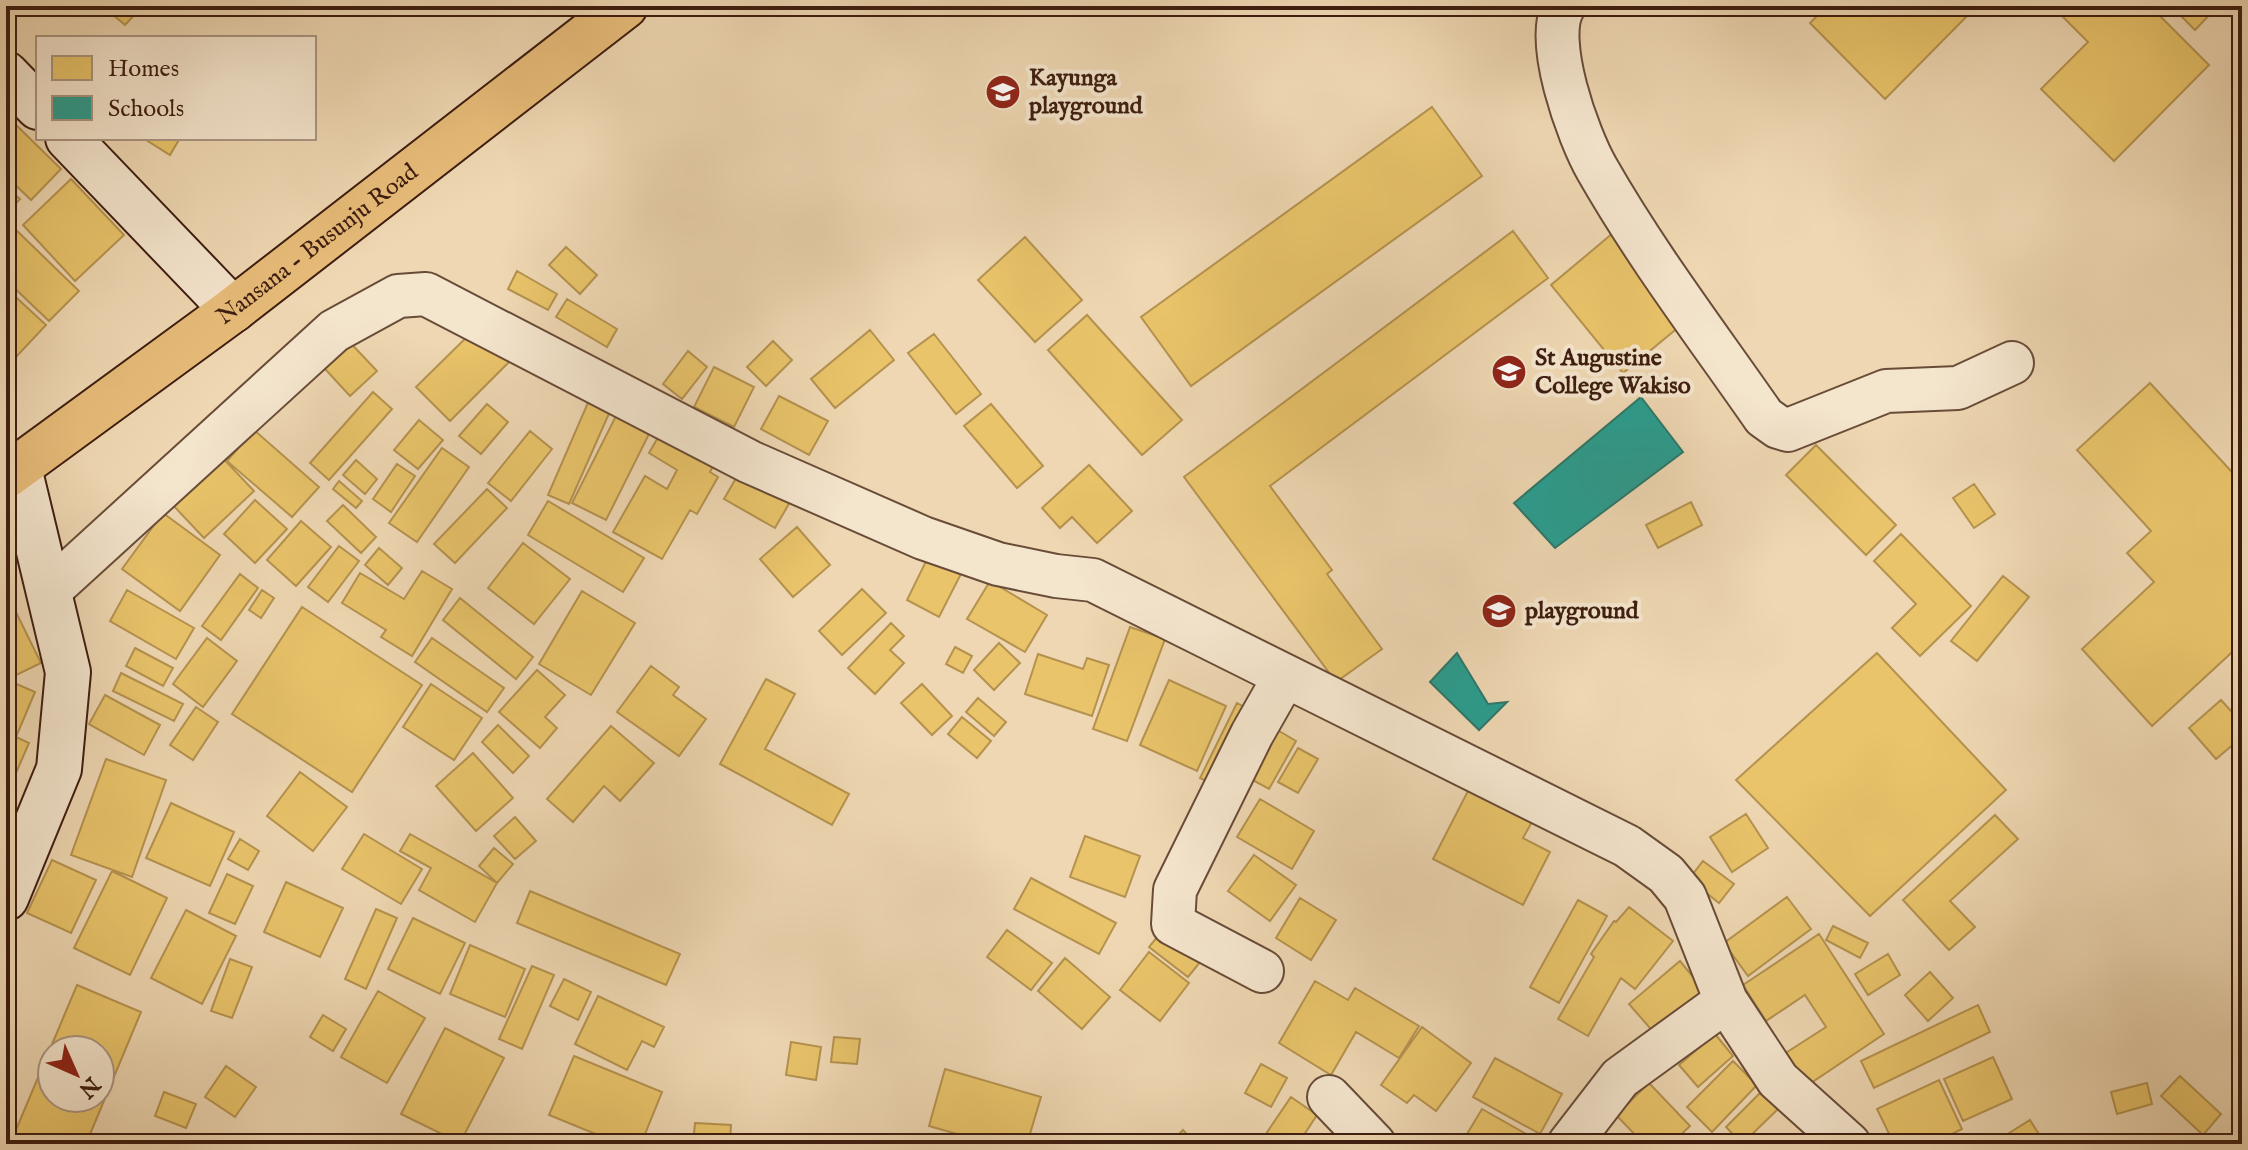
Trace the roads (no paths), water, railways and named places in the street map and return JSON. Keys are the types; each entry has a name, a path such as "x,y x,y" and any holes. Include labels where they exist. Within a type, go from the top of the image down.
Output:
{"main road":[{"name":"Nansana - Busunju Road","path":"12,472 233,310 625,6"}],"street":[{"path":"1564,6 1559,15 1558,60 1570,102 1595,166 1656,262 1764,417 1788,430 1886,391 1958,388 2012,363"},
{"path":"6,74 36,105"},
{"path":"70,140 233,310"},
{"path":"49,591 334,331 398,296 426,294 764,468 923,538 998,564 1093,580 1627,846 1666,874 1685,897 1726,1001 1778,1080 1849,1144"},
{"path":"6,898 59,769 68,672 49,591 12,472"},
{"path":"1262,971 1173,924 1175,890 1252,734 1285,676"},
{"path":"1569,1144 1620,1078 1726,1001"},
{"path":"1329,1097 1374,1144"}],"place":[{"name":"Kayunga playground","path":"1003,92"},
{"name":"St Augustine College Wakiso","path":"1509,372"},
{"name":"playground","path":"1499,611"}]}
